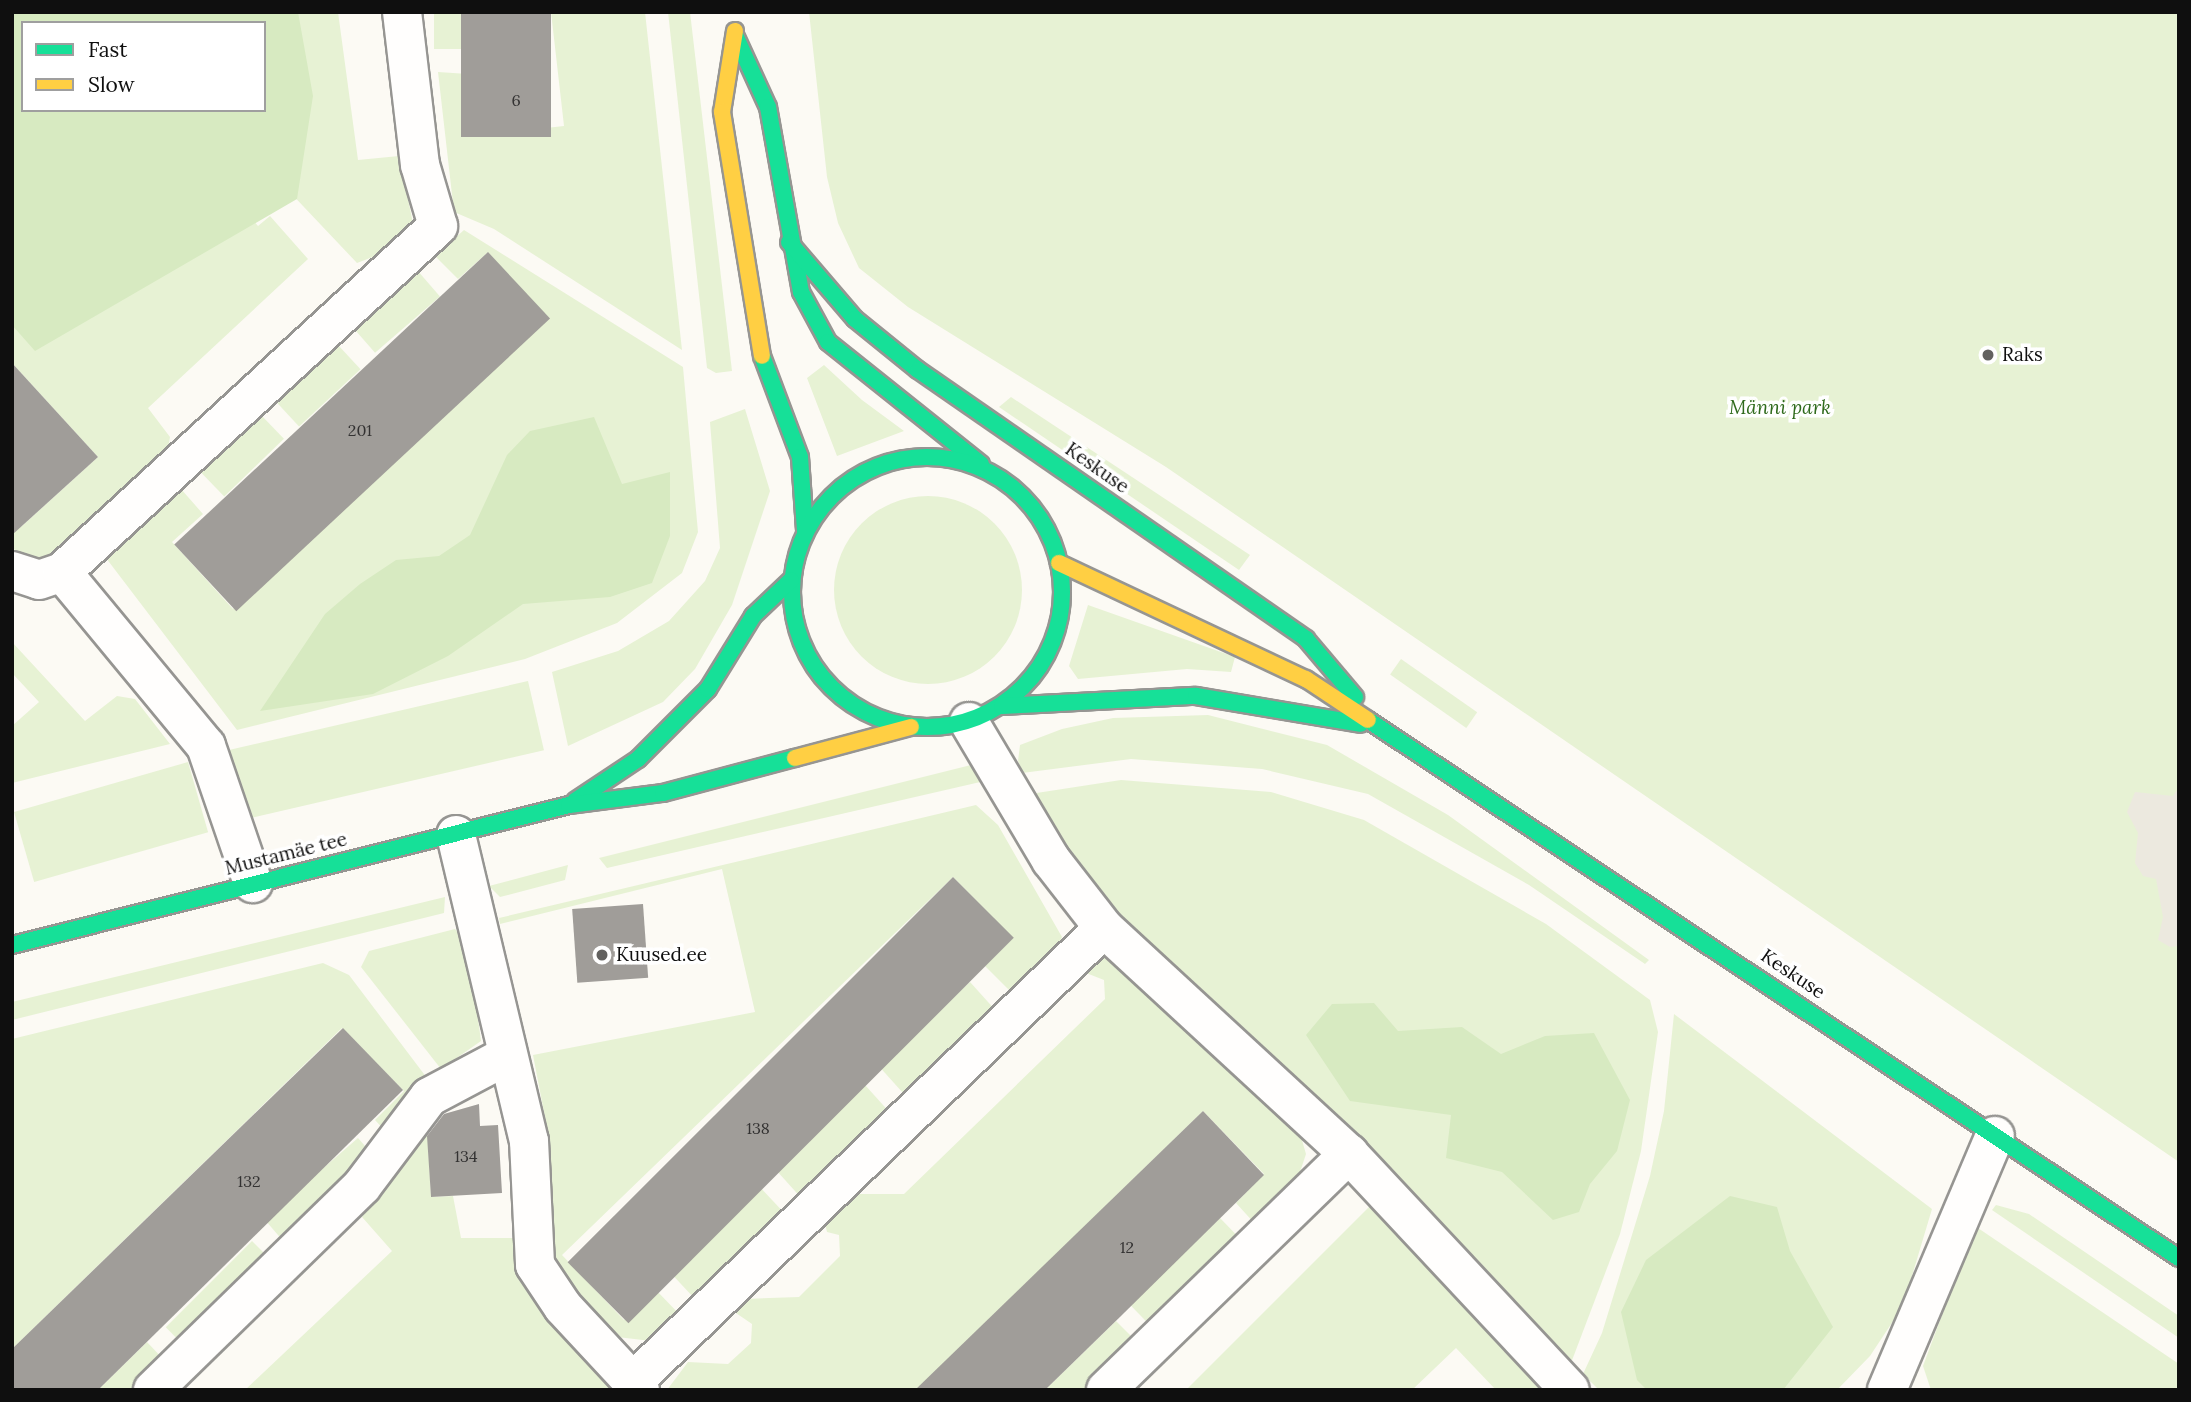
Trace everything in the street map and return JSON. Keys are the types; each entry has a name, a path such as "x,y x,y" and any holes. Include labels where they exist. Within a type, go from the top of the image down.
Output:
{"main road":[{"path":"732,12 735,35 722,112 754,334 800,457 805,531 791,580 794,622 810,661 836,693 871,716 911,727"},
{"path":"735,35 768,107 789,242 801,292 828,342 1027,500 1059,563 1062,603 1053,643 1032,679 985,714"},
{"name":"Keskuse","path":"789,242 855,319 918,370 1306,639 1381,729"},
{"path":"805,531 841,488 869,469 913,457 958,460 1000,478"},
{"name":"Keskuse","path":"1059,563 1306,679 2179,1258"},
{"name":"Mustamäe tee","path":"569,804 638,759 708,689 753,616 791,580"},
{"name":"Keskuse","path":"911,727 985,714 1196,696 1381,729"},
{"name":"Mustamäe tee","path":"12,946 253,883 457,835 569,804 663,793 911,727"}],"street":[{"path":"12,571 39,580 62,572 438,226 419,165 402,12"},
{"path":"62,572 206,746 253,883"},
{"path":"985,714 1051,860 1104,928 1349,1154 1570,1390"},
{"path":"457,835 506,1056 529,1142 535,1265 563,1307 636,1386 1104,928"},
{"path":"153,1390 362,1186 429,1097 506,1056"},
{"path":"1888,1390 1995,1136"},
{"path":"1106,1390 1349,1154"}],"green space":[{"path":"12,12 338,12 358,160 399,156 414,228 383,253 357,263 249,149 240,205 258,226 270,216 308,259 148,408 170,437 168,448 63,554 37,562 12,548 12,519 21,527 98,457 12,363"},
{"path":"12,12 298,12 313,96 297,199 35,351 12,325"},
{"path":"434,12 461,12 461,49 434,49"},
{"path":"551,12 645,12 682,350 494,229 454,212 438,72 468,74 475,136 564,126"},
{"path":"668,12 690,12 732,371 716,373 707,368"},
{"name":"Männi park","path":"809,12 2179,12 2179,1162 1166,467 908,307 859,268 838,223 827,177"},
{"path":"464,230 683,367 698,532 682,573 617,623 525,659 237,730 106,558 181,489 203,514 172,542 233,609 488,252 458,279 435,256"},
{"path":"417,270 440,296 375,353 352,326"},
{"path":"338,345 361,369 299,426 277,402"},
{"path":"824,365 862,400 904,431 837,456 807,378"},
{"path":"1011,397 1250,555 1239,570 999,407"},
{"path":"745,409 770,491 732,605 695,669 663,702 568,746 552,672 618,651 669,621 705,581 720,548 710,422"},
{"path":"261,415 284,439 224,496 201,473"},
{"path":"594,417 622,484 670,472 670,536 652,583 610,597 523,604 448,656 373,694 260,711 325,614 360,584 396,560 439,556 470,535 507,455 530,431"},
{"path":"928,496 964,503 994,524 1015,554 1022,590 1015,626 994,656 964,677 928,684 892,677 862,656 841,626 834,590 841,554 862,524 892,503"},
{"path":"1088,605 1235,657 1231,672 1187,669 1078,679 1069,666"},
{"path":"12,642 85,721 117,696 135,699 170,744 12,783 12,726 39,702 12,673"},
{"path":"1401,659 1477,712 1466,728 1390,675"},
{"path":"528,681 544,750 244,819 228,750"},
{"path":"1208,715 1327,745 1448,815 1649,960 1645,964 1529,885 1368,794 1262,769 1131,759 1022,773 1018,761 1020,745 1062,729 1113,718"},
{"path":"188,762 208,832 34,882 14,812"},
{"path":"975,764 989,780 607,868 599,858"},
{"path":"1121,780 1271,792 1364,820 1546,924 1650,1000 1658,1032 1641,1151 1620,1234 1571,1363 1096,898 1030,794"},
{"path":"976,805 998,825 1062,937 1057,948 1013,994 985,966 1013,938 953,877 562,1255 624,1320 655,1289 683,1318 651,1341 609,1336 559,1280 550,1248 548,1133 533,1055 755,1012 722,869 500,924 499,918"},
{"path":"568,865 565,880 500,897 489,886"},
{"path":"445,897 444,913 12,1020 12,1002"},
{"path":"455,929 468,944 481,1041 441,1069 361,967 369,951"},
{"path":"1098,953 1111,956 1297,1123 1306,1154 1294,1190 1256,1225 1236,1203 1264,1174 1203,1111 916,1390 667,1390 688,1362 728,1364 751,1343 752,1324 733,1311 745,1299 799,1297 840,1256 839,1235 827,1232 824,1219 855,1194 904,1194 1105,999 1104,980 1081,971"},
{"path":"323,963 349,975 427,1078 387,1133 375,1120 404,1091 342,1028 12,1349 12,1039"},
{"path":"970,982 996,1011 904,1094 878,1065"},
{"path":"1374,1003 1398,1031 1462,1027 1501,1054 1545,1036 1594,1033 1630,1100 1617,1151 1590,1184 1579,1212 1553,1220 1502,1172 1446,1158 1451,1115 1350,1101 1306,1035 1332,1004"},
{"path":"1674,1014 1932,1209 1903,1306 1870,1356 1837,1390 1599,1390 1583,1374 1602,1333 1650,1176 1664,1111"},
{"path":"865,1085 890,1113 799,1196 774,1167"},
{"path":"427,1125 431,1197 453,1196 461,1238 514,1238 533,1299 618,1390 245,1390 392,1251 362,1217"},
{"path":"358,1138 373,1155 280,1237 264,1219"},
{"path":"760,1187 787,1216 697,1301 669,1272"},
{"path":"1730,1196 1777,1207 1790,1251 1833,1327 1783,1390 1647,1390 1637,1380 1621,1312 1646,1260"},
{"path":"1372,1204 1549,1390 1496,1390 1456,1348 1412,1390 1186,1390"},
{"path":"1996,1205 2029,1214 2179,1316 2179,1338 1992,1210"},
{"path":"1220,1218 1242,1241 1152,1328 1130,1305"},
{"path":"1975,1226 2179,1364 2179,1390 1931,1390 1923,1366"},
{"path":"252,1241 269,1258 183,1344 166,1327"},
{"path":"1116,1321 1137,1342 1088,1390 1045,1390"},
{"path":"147,1342 165,1361 135,1390 98,1390"}],"shaded area":[{"path":"2179,787 2179,946 2170,947 2158,940 2163,917 2156,879 2143,876 2135,863 2138,833 2127,812 2135,792 2173,796"}],"building":[{"path":"461,12 551,12 551,137 461,137"},
{"path":"488,252 550,319 236,611 174,545"},
{"path":"12,363 98,457 12,535"},
{"path":"953,877 1014,938 628,1323 568,1262"},
{"path":"643,904 648,978 577,983 572,909"},
{"path":"343,1028 403,1090 98,1390 12,1390 12,1349"},
{"path":"479,1104 480,1126 498,1125 502,1193 431,1197 427,1136 444,1114"},
{"path":"1203,1111 1264,1175 1045,1390 915,1390"}],"traffic: fast":[{"path":"735,35 768,107 801,292 828,342 981,464"},
{"path":"789,242 855,319 918,370 1306,639 1355,697"},
{"path":"762,356 800,457 805,531"},
{"path":"927,457 979,467 1013,488 1031,506 1052,540 1062,592 1052,644 1031,678 1013,696 979,717 927,727 875,717 841,696 823,678 802,644 792,592 802,540 823,506 841,488 875,467 927,457"},
{"path":"575,801 638,759 708,689 753,616 791,580"},
{"path":"1002,706 1196,696 1361,724"},
{"path":"1368,720 2179,1258"},
{"path":"12,945 569,805 663,793 795,758"}],"traffic: slow":[{"path":"735,31 722,112 762,356"},
{"path":"1059,563 1306,679 1368,720"},
{"path":"795,758 911,727"}],"place":[{"name":"Raks","path":"1988,355"},
{"name":"Kuused.ee","path":"602,955"}]}
